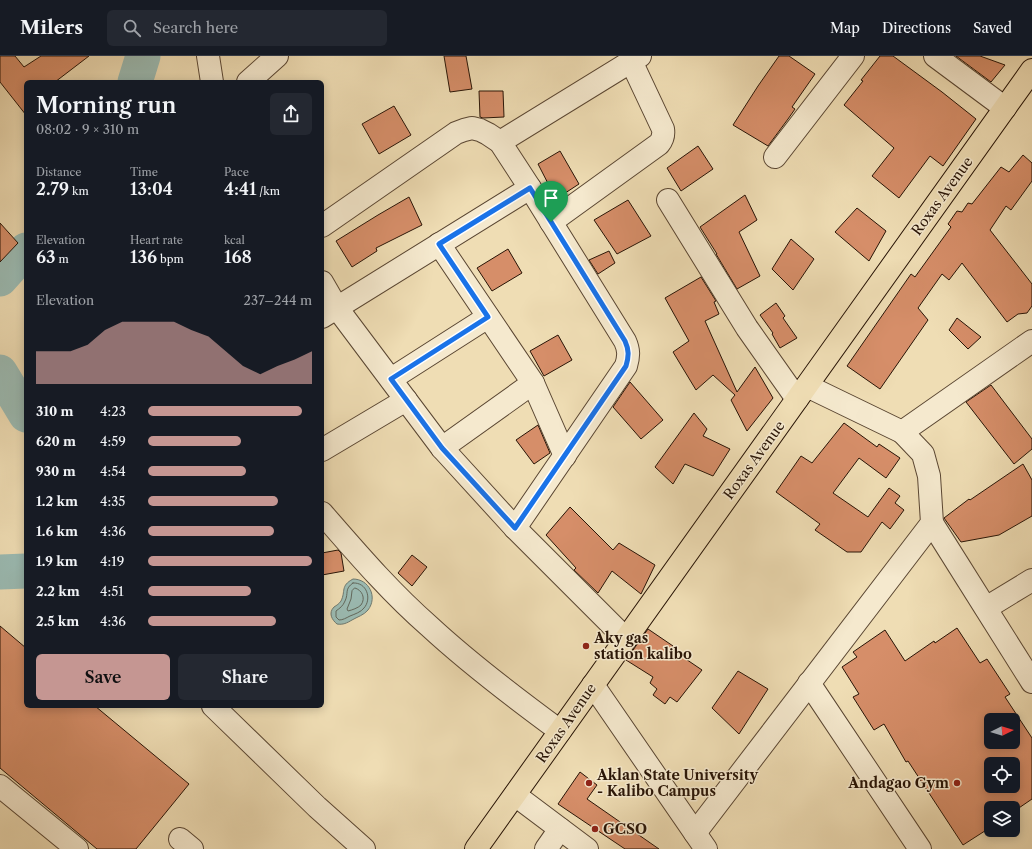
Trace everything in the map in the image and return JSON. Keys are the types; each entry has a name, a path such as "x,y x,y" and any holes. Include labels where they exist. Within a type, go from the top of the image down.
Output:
{"main road":[{"name":"Roxas Avenue","path":"476,849 1032,70"}],"street":[{"path":"208,56 212,80"},
{"path":"250,80 278,56"},
{"path":"775,157 853,56"},
{"path":"935,56 1005,108"},
{"path":"500,142 636,59 664,133 662,141 551,222"},
{"path":"324,225 456,133 472,128 480,130 500,142 530,188 625,341 629,357 626,366 515,528"},
{"path":"330,312 530,188"},
{"path":"668,200 748,328 802,392 902,432 924,454 929,476 932,523 1032,682"},
{"path":"439,244 532,383 565,456"},
{"path":"324,290 330,312 391,379 442,448 515,528 626,639"},
{"path":"391,379 488,317"},
{"path":"902,432 1032,341"},
{"path":"442,448 532,383"},
{"path":"324,449 406,400"},
{"path":"324,515 372,571 428,626 502,688 560,731"},
{"path":"593,685 700,841 809,683 932,523"},
{"path":"986,608 1032,580"},
{"path":"809,683 920,849"},
{"path":"215,708 317,807 364,849"},
{"path":"0,786 77,849"},
{"path":"514,795 587,849"},
{"path":"546,849 560,829"}],"water":[{"path":"353,579 364,582 367,585 372,594 371,605 362,615 345,624 337,624 332,618 332,609 341,601 346,584"}],"building":[{"path":"0,56 15,56 24,67 41,56 89,56 58,80 24,80 24,112 0,82"},
{"path":"444,56 466,56 472,89 450,92"},
{"path":"779,56 789,56 815,74 792,107 795,109 768,146 733,125"},
{"path":"880,56 893,56 976,119 943,166 930,156 899,198 872,176 894,148 844,105"},
{"path":"956,56 980,56 1005,65 991,82"},
{"path":"479,91 503,91 504,117 480,117"},
{"path":"394,106 411,135 379,154 362,124"},
{"path":"698,146 713,169 681,191 667,168"},
{"path":"560,151 579,184 556,199 538,164"},
{"path":"1023,155 1032,163 1032,181 1011,210 1006,206 990,230 1032,284 1032,306 1027,313 1018,314 1007,322 962,263 949,280 942,274 918,308 928,320 880,389 847,366 911,274 915,277 951,227 948,224 957,211 962,212 968,203 972,204 1001,167 1009,172"},
{"path":"745,195 757,220 739,232 760,276 737,289 700,227"},
{"path":"409,197 422,225 376,248 377,251 352,267 336,241"},
{"path":"628,200 651,236 617,254 594,220"},
{"path":"857,208 886,231 869,261 835,232"},
{"path":"0,223 18,243 0,262"},
{"path":"791,239 814,259 793,290 772,269"},
{"path":"508,249 522,273 492,291 477,268"},
{"path":"609,251 615,263 598,274 589,260"},
{"path":"701,277 716,301 714,302 719,314 705,321 737,392 755,367 773,398 747,431 731,400 735,395 713,375 696,390 673,352 689,341 665,298"},
{"path":"776,303 785,316 783,318 797,338 780,348 772,334 773,333 760,315"},
{"path":"957,318 981,337 968,349 949,330"},
{"path":"558,335 572,360 544,376 530,351"},
{"path":"630,382 663,420 641,439 613,407"},
{"path":"991,385 1032,439 1032,449 1014,464 966,402"},
{"path":"694,413 707,429 703,436 730,449 713,476 685,464 673,484 655,467"},
{"path":"844,423 877,447 879,444 900,458 886,478 859,458 833,493 868,517 889,488 900,496 895,503 904,510 890,529 882,522 861,552 847,552 815,530 820,524 776,492 801,456 812,463"},
{"path":"538,425 550,453 534,464 516,440"},
{"path":"1023,464 1032,480 1032,516 999,535 961,542 944,518 969,499 970,500"},
{"path":"570,507 613,550 619,543 655,565 641,594 612,571 598,593 574,570 576,568 546,535"},
{"path":"338,550 341,553 344,571 324,575 324,553"},
{"path":"412,555 427,567 412,586 398,573"},
{"path":"0,626 24,646 24,708 97,708 189,784 136,849 97,849 0,768"},
{"path":"957,628 980,663 987,659 1010,694 1005,697 1016,713 984,713 984,749 1020,749 1020,720 1032,738 1032,799 1020,807 1020,801 984,801 984,832 963,845 908,761 906,762 884,724 874,730 853,697 859,694 842,667 857,657 853,652 885,630 905,661 934,641 935,643"},
{"path":"648,629 673,646 671,649 702,670 677,702 670,697 665,704 653,695 657,689 650,683 653,677 626,660"},
{"path":"738,671 768,689 739,734 712,708"},
{"path":"580,772 597,785 587,799 659,849 625,849 558,804"}],"waterway":[{"path":"136,80 143,56"},
{"path":"0,279 24,252"},
{"path":"0,372 24,412"},
{"path":"0,572 24,571"}],"place":[{"name":"Aky gas station kalibo","path":"586,646"},
{"name":"Aklan State University - Kalibo Campus","path":"589,783"},
{"name":"Andagao Gym","path":"957,783"},
{"name":"GCSO","path":"595,829"}],"route":[{"path":"530,188 551,222 625,341 629,357 626,366 515,528 442,448 391,379 488,317 439,244 530,188"}]}
